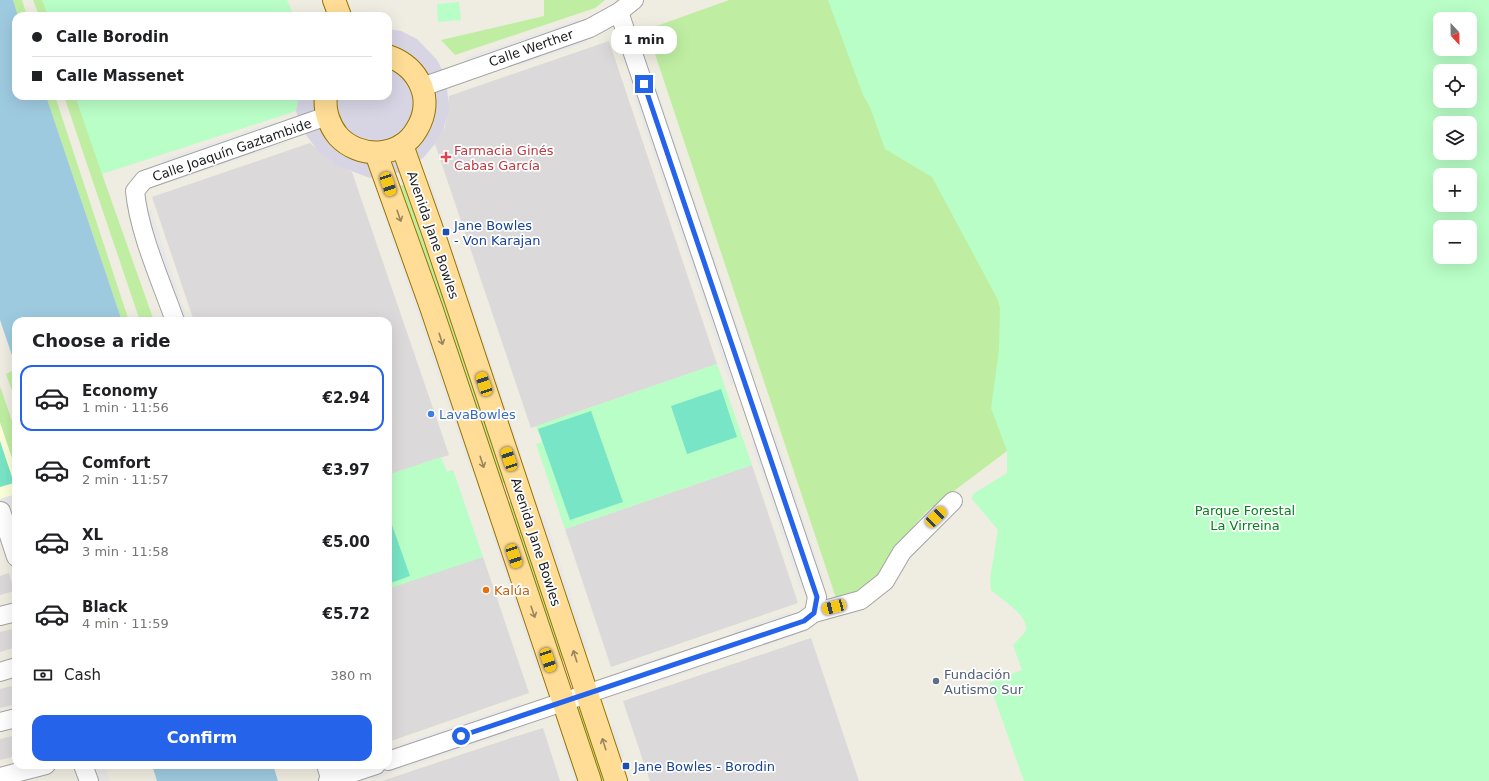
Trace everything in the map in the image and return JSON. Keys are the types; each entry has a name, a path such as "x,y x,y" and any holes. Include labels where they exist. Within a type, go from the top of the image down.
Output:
{"main road":[{"path":"334,0 338,12"},
{"path":"327,106 333,130 344,142 360,151 376,153 390,151 402,145 417,130 424,110 422,87 410,68 400,60 392,57"},
{"name":"Avenida Jane Bowles","path":"402,145 434,235 588,693 616,781"},
{"name":"Avenida Jane Bowles","path":"376,153 433,314 590,781"}],"street":[{"name":"Calle Werther","path":"422,87 590,28 619,12 634,0"},
{"path":"619,12 817,597 814,613"},
{"name":"Calle Joaquín Gaztambide","path":"173,317 136,206 135,191 144,180 327,106"},
{"path":"392,760 804,621 814,613 861,600 885,581 902,552 953,501"},
{"path":"1,511 10,556"},
{"path":"0,616 12,613"},
{"path":"0,672 12,668"},
{"path":"0,722 12,719"},
{"path":"0,777 31,769"},
{"path":"84,769 89,781"},
{"path":"329,777 360,769"}],"shaded area":[{"path":"579,19 581,23 466,63 464,58"},
{"path":"392,30 401,31 417,39 437,60 446,77 449,109 443,131 435,144 423,158 402,172 370,178 338,166 318,151 301,128 296,111 298,100 392,100"},
{"path":"586,37 588,42 518,66 517,61"},
{"path":"609,41 717,364 531,428 435,144 445,127 449,96"},
{"path":"651,72 755,377 750,379 647,73"},
{"path":"634,77 736,383 731,385 628,79"},
{"path":"276,121 278,126 163,166 161,160"},
{"path":"283,140 284,144 169,183 168,179"},
{"path":"310,143 331,161 352,172 449,455 392,474 392,317 193,317 152,197"},
{"path":"430,180 444,221 439,226 424,182"},
{"path":"384,195 476,470 471,471 378,197"},
{"path":"151,210 187,317 182,317 146,211"},
{"path":"450,259 457,260 522,455 516,457"},
{"path":"0,422 12,458 12,495 0,499"},
{"path":"775,434 824,581 820,583 769,436"},
{"path":"755,441 804,587 800,589 751,442"},
{"path":"752,465 798,603 611,667 565,529"},
{"path":"12,496 12,531 1,499"},
{"path":"544,514 589,651 583,653 537,516"},
{"path":"497,530 543,666 537,668 491,532"},
{"path":"483,557 529,693 392,741 392,587"},
{"path":"9,573 12,584 12,592 0,595 0,576"},
{"path":"789,612 792,616 735,635 734,631"},
{"path":"12,629 12,648 0,652 0,632"},
{"path":"796,631 797,635 737,656 736,651"},
{"path":"811,638 859,781 650,781 623,701"},
{"path":"670,653 672,657 622,674 621,669"},
{"path":"725,655 726,659 629,693 627,688"},
{"path":"12,686 12,705 0,708 0,689"},
{"path":"520,703 522,708 392,752 392,747"},
{"path":"527,722 525,728 372,779 370,775 392,769 392,768"},
{"path":"614,725 624,756 619,762 608,727"},
{"path":"543,728 560,781 382,781 502,741"},
{"path":"12,736 12,757 0,760 0,739"},
{"path":"568,740 582,781 575,781 562,743"},
{"path":"92,769 106,769 110,781 96,781"}],"green space":[{"path":"13,0 22,0 26,12 17,12"},
{"path":"33,0 53,0 57,12 38,12"},
{"path":"42,0 287,0 292,12 46,12"},
{"path":"544,0 605,0 595,8 455,55 441,40 544,16"},
{"path":"729,0 847,0 1005,170 1000,308 1007,451 926,512 893,550 883,572 866,588 837,601 652,45 651,28"},
{"name":"Parque Forestal La Virreina","path":"828,0 1489,0 1489,781 1024,781 989,683 1022,670 1013,645 1025,632 1026,625 1019,613 991,590 990,579 998,530 972,499 973,494 1007,473 1007,451 991,408 999,350 1000,308 997,298 932,177 885,149 870,107 863,95"},
{"path":"459,2 461,20 438,22 437,4"},
{"path":"47,100 56,100 128,317 121,317"},
{"path":"65,100 86,100 102,174 153,317 139,317"},
{"path":"76,100 298,100 296,111 102,174"},
{"path":"406,184 507,482 500,484 399,186"},
{"path":"717,364 752,465 565,529 536,444 542,442 536,426"},
{"path":"12,371 12,391 6,374"},
{"path":"0,386 12,421 12,458 0,422"},
{"path":"721,389 737,437 687,454 671,406"},
{"path":"591,411 623,502 570,520 538,429"},
{"path":"0,441 12,477 12,484 0,487"},
{"path":"441,457 447,472 453,470 483,557 392,588 392,474"},
{"path":"514,501 567,659 559,661 506,503"},
{"path":"392,525 410,576 392,583"},
{"path":"581,707 608,781 599,781 576,713 577,708"}],"water":[{"path":"0,0 13,0 17,12 12,12 12,100 47,100 121,317 12,317 12,355 0,320"},
{"path":"153,769 274,769 278,781 157,781"}],"place":[{"name":"Farmacia Ginés Cabas García","path":"446,157"},
{"name":"Jane Bowles - Von Karajan","path":"446,232"},
{"name":"LavaBowles","path":"431,414"},
{"name":"Kalúa","path":"486,590"},
{"name":"Fundación Autismo Sur","path":"936,681"},
{"name":"Jane Bowles - Borodin","path":"626,766"}],"route":[{"path":"461,736 804,621 814,613 817,597 644,84"}]}
